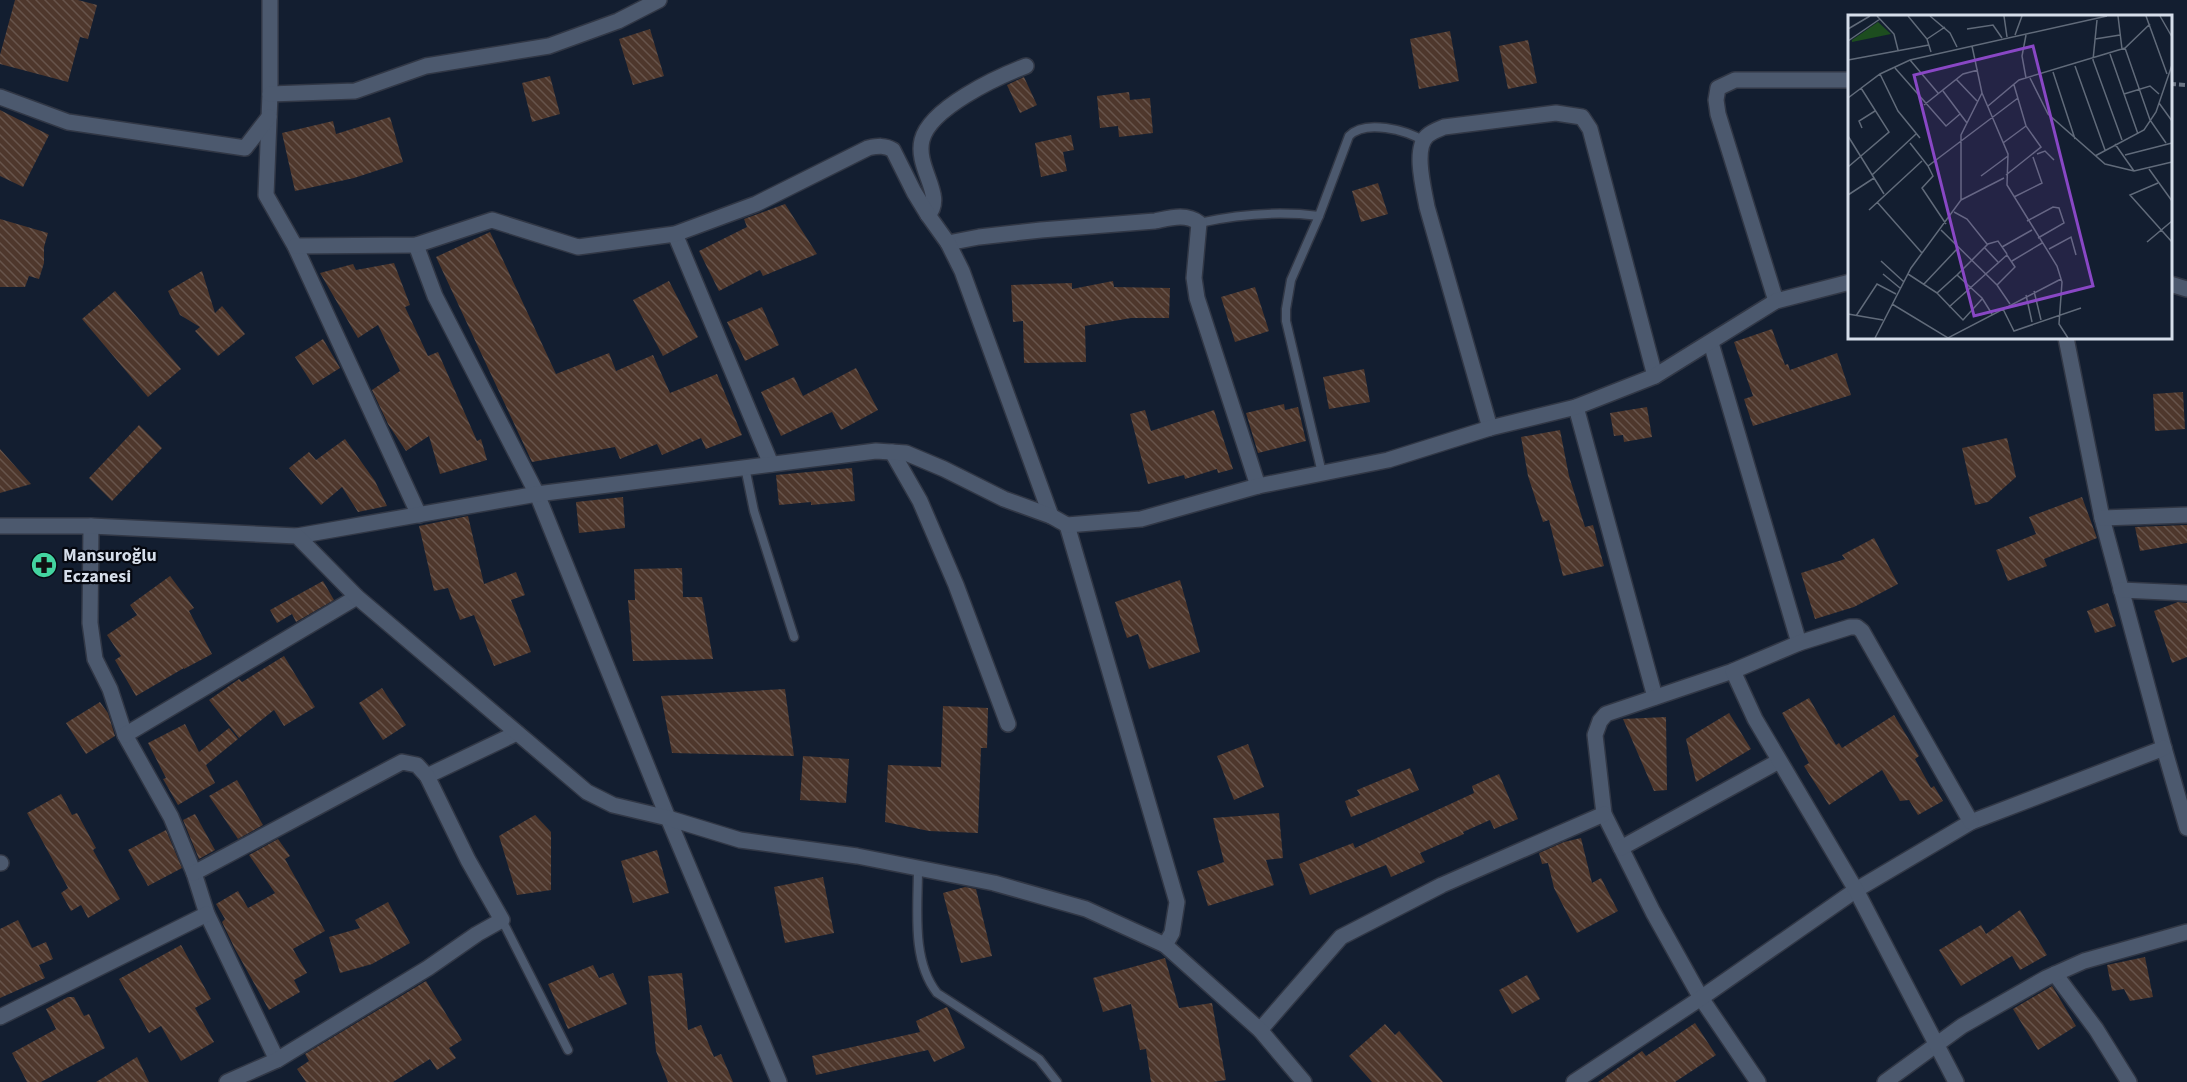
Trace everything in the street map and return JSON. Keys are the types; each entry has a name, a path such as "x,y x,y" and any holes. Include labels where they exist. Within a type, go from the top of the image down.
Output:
{"street":[{"path":"270,0 270,94 266,195 295,246 419,515"},
{"path":"270,94 355,91 426,66 549,46 618,21 659,0"},
{"path":"928,215 933,206 934,193 924,172 921,157 921,142 927,128 964,96 983,84 1026,66"},
{"path":"1776,301 1718,114 1716,100 1718,88 1735,80 1848,80"},
{"path":"0,97 68,122 245,148 269,117"},
{"path":"1490,428 1426,207 1420,156 1421,145 1427,135 1444,127 1556,113 1582,117 1590,129 1655,376"},
{"path":"295,246 416,244 492,220 578,247 675,234 756,204 868,148 878,146 893,150 962,271 1052,516"},
{"path":"948,243 979,237 1155,221 1180,216 1199,223 1194,278 1197,298 1258,486"},
{"path":"675,234 771,464"},
{"path":"416,244 435,296 537,494 668,818 779,1082"},
{"path":"0,526 92,526 297,536 537,494 876,451 906,453 1004,499 1052,516 1067,525 1141,519 1258,486 1388,460 1490,428 1576,407 1655,376 1776,301 1848,283"},
{"path":"2172,284 2187,288"},
{"path":"2066,339 2103,518 2186,823"},
{"path":"1711,343 1799,643"},
{"path":"1576,407 1655,697"},
{"path":"892,452 920,501 956,585 1008,724"},
{"path":"2103,518 2187,515"},
{"path":"1067,525 1177,902 1172,933 1165,945"},
{"path":"92,526 90,623 95,659 110,689 125,735 171,817 194,873 207,914 277,1060"},
{"path":"297,536 357,597 587,792 613,805 668,818 740,840 857,856 994,883 1086,909 1165,945 1260,1030 1304,1082"},
{"path":"2121,590 2187,593"},
{"path":"125,735 357,597"},
{"path":"1758,1082 1701,998 1653,912 1604,814 1596,741 1597,729 1606,714 1732,671 1799,643 1850,627 1857,627 1862,631 1971,822"},
{"path":"1732,671 1755,719 1856,890 1956,1082"},
{"path":"427,776 517,733"},
{"path":"1575,1082 1856,890 1971,822 2164,748"},
{"path":"1621,848 1779,761"},
{"path":"194,873 402,762 417,765 427,776 446,817 502,920 277,1060 227,1082"},
{"path":"1260,1030 1341,937 1442,885 1604,814"},
{"path":"0,1017 207,914"},
{"path":"1885,1082 1962,1026 2055,974 2084,961 2187,932"},
{"path":"2055,974 2096,1029 2129,1082"}],"lane":[{"path":"1322,473 1286,321 1291,280 1319,216 1347,140 1353,132 1361,128 1397,129 1424,141"},
{"path":"1199,223 1233,216 1297,213 1319,216"},
{"path":"744,467 754,511 794,637"},
{"path":"918,868 919,951 922,965 932,986 937,993 1039,1059 1057,1082"},
{"path":"502,920 568,1050"}],"building":[{"path":"15,0 78,0 97,5 88,39 80,37 68,82 0,64 0,55"},
{"path":"650,29 664,76 633,85 619,39"},
{"path":"1450,31 1459,81 1419,89 1410,39"},
{"path":"1528,40 1537,83 1508,89 1499,46"},
{"path":"550,76 560,114 532,122 522,83"},
{"path":"1024,77 1037,105 1020,113 1007,85"},
{"path":"1129,92 1130,100 1150,98 1153,133 1119,137 1118,126 1100,128 1097,96"},
{"path":"0,110 49,135 23,187 0,176"},
{"path":"390,117 403,162 354,178 295,191 282,133 333,121 336,134"},
{"path":"1071,135 1074,150 1063,152 1067,171 1041,177 1035,143"},
{"path":"1378,183 1388,214 1361,222 1352,191"},
{"path":"785,204 817,254 763,276 760,270 719,291 699,251 747,227 744,219"},
{"path":"0,219 48,233 44,247 44,263 39,279 29,276 25,287 0,287"},
{"path":"490,232 556,374 609,353 616,371 653,355 670,393 717,374 742,435 706,449 701,438 662,455 657,444 620,459 615,447 532,462 436,257"},
{"path":"394,263 410,305 405,307 428,356 438,352 477,441 481,439 487,460 440,474 429,436 406,451 388,424 372,390 400,371 378,325 358,338 320,273 353,264 356,270"},
{"path":"202,271 215,313 222,306 245,334 218,356 195,331 200,327 180,315 168,291"},
{"path":"669,281 698,337 663,356 633,300"},
{"path":"1113,281 1114,287 1170,288 1169,318 1131,318 1085,326 1086,362 1024,363 1023,321 1013,322 1011,285 1072,283 1072,289"},
{"path":"1255,287 1269,331 1235,342 1221,297"},
{"path":"115,291 181,369 148,397 82,319"},
{"path":"762,307 779,345 745,361 727,322"},
{"path":"1772,329 1785,365 1788,364 1790,370 1837,353 1851,395 1753,426 1744,399 1753,396 1734,342"},
{"path":"323,339 340,368 313,385 295,357"},
{"path":"856,368 878,410 841,430 832,412 781,436 761,392 794,377 803,396"},
{"path":"1364,369 1370,402 1329,409 1323,377"},
{"path":"2183,392 2185,429 2155,431 2153,394"},
{"path":"1284,404 1285,410 1298,407 1306,441 1258,453 1246,413"},
{"path":"1647,407 1652,437 1624,442 1623,435 1614,436 1610,413"},
{"path":"1145,410 1151,431 1214,410 1233,469 1218,473 1217,469 1185,479 1184,475 1148,484 1130,414"},
{"path":"139,425 162,448 112,501 89,478"},
{"path":"1560,430 1569,476 1585,527 1593,525 1604,566 1563,576 1549,520 1543,522 1528,476 1521,437"},
{"path":"2007,438 2016,477 1988,502 1975,505 1962,448"},
{"path":"345,439 375,481 387,506 358,512 342,487 321,505 289,468 309,452 316,460"},
{"path":"0,449 31,484 0,493"},
{"path":"852,468 855,501 779,505 776,475"},
{"path":"623,497 625,528 579,533 576,502"},
{"path":"2082,497 2097,538 2044,559 2047,566 2008,581 1996,550 2036,534 2029,517"},
{"path":"468,516 484,584 516,572 525,595 511,600 531,652 494,666 474,615 460,620 448,588 434,591 419,526"},
{"path":"2187,525 2187,543 2140,551 2135,527"},
{"path":"1874,538 1898,584 1854,607 1815,619 1801,573 1845,559 1842,555"},
{"path":"682,568 683,597 702,597 713,659 633,661 628,600 635,600 634,569"},
{"path":"170,576 194,608 189,611 212,654 136,696 115,660 121,656 107,635 137,615 130,605"},
{"path":"1180,580 1200,652 1149,669 1138,634 1127,638 1115,602"},
{"path":"323,581 334,600 296,622 292,614 277,623 270,610"},
{"path":"2178,602 2187,603 2187,657 2172,663 2154,611"},
{"path":"2108,603 2116,626 2095,633 2087,611"},
{"path":"284,656 315,707 284,726 274,710 239,738 209,700 239,679 242,682"},
{"path":"382,688 406,725 383,740 359,703"},
{"path":"785,689 794,756 672,753 661,696"},
{"path":"1809,698 1836,745 1839,743 1842,748 1894,715 1919,756 1915,759 1931,788 1934,786 1943,801 1918,815 1909,800 1900,801 1882,770 1829,805 1804,766 1809,763 1782,713"},
{"path":"100,702 108,713 115,736 86,754 66,723"},
{"path":"943,706 988,708 987,748 981,748 978,833 929,831 885,822 888,765 941,767"},
{"path":"1729,713 1751,749 1696,782 1686,739"},
{"path":"1666,717 1667,790 1654,791 1623,719"},
{"path":"185,724 199,752 229,728 238,739 206,765 215,783 178,805 163,779 166,778 148,743"},
{"path":"1248,744 1264,787 1234,800 1217,756"},
{"path":"803,756 849,759 846,803 800,800"},
{"path":"1410,768 1419,790 1351,817 1345,801 1360,795 1357,790"},
{"path":"1499,774 1518,819 1494,829 1490,820 1463,832 1464,834 1420,853 1425,862 1391,877 1386,865 1310,895 1299,864 1353,843 1355,848 1474,793 1472,786"},
{"path":"237,780 263,825 238,839 209,796"},
{"path":"61,794 72,815 77,813 96,848 93,850 120,899 88,918 81,905 71,911 61,893 68,888 27,813"},
{"path":"1279,813 1283,858 1266,860 1274,885 1208,906 1197,871 1224,862 1213,818"},
{"path":"195,814 215,850 199,859 183,820"},
{"path":"535,815 551,832 551,890 517,895 499,836"},
{"path":"166,830 182,868 148,886 128,850"},
{"path":"1581,838 1592,883 1601,878 1618,911 1577,933 1554,888 1548,863 1542,864 1539,853 1564,842"},
{"path":"278,839 290,856 285,859 325,931 293,949 307,973 294,980 300,992 269,1010 235,949 222,922 225,919 216,904 238,891 248,908 275,893 249,855"},
{"path":"657,850 669,893 633,903 621,861"},
{"path":"823,877 834,933 785,943 774,887"},
{"path":"965,887 976,889 992,956 961,963 943,893"},
{"path":"388,902 410,943 372,964 340,973 329,937 360,928 355,920"},
{"path":"2020,910 2047,955 2020,970 2012,956 1961,986 1939,950 1981,925 1986,934"},
{"path":"18,920 32,948 46,942 53,959 39,965 45,978 0,998 0,929"},
{"path":"181,945 211,999 195,1008 214,1042 181,1061 161,1026 149,1033 119,979"},
{"path":"2145,957 2153,997 2130,1001 2124,989 2112,991 2107,965"},
{"path":"1165,958 1179,1008 1212,1003 1226,1080 1151,1082 1146,1049 1140,1050 1131,1004 1103,1012 1093,978"},
{"path":"593,965 599,978 613,973 627,1004 568,1029 548,984"},
{"path":"682,973 688,1030 701,1025 714,1057 721,1054 733,1082 668,1082 656,1051 648,976"},
{"path":"1527,975 1540,999 1512,1014 1499,990"},
{"path":"426,981 462,1040 449,1048 456,1058 437,1070 430,1059 393,1082 306,1082 297,1069 309,1061 305,1054"},
{"path":"2052,986 2076,1026 2038,1050 2013,1009"},
{"path":"68,997 74,997 84,1016 89,1014 105,1048 41,1082 27,1082 12,1053 56,1029 46,1009"},
{"path":"947,1007 965,1048 934,1062 928,1050 816,1075 812,1056 920,1032 916,1021"},
{"path":"1695,1023 1716,1055 1675,1082 1598,1082 1642,1051 1646,1056"},
{"path":"1385,1024 1395,1035 1399,1031 1443,1082 1372,1082 1349,1056"},
{"path":"137,1057 149,1082 96,1082"}],"place":[{"name":"Mansuroğlu Eczanesi","path":"44,565"}]}
